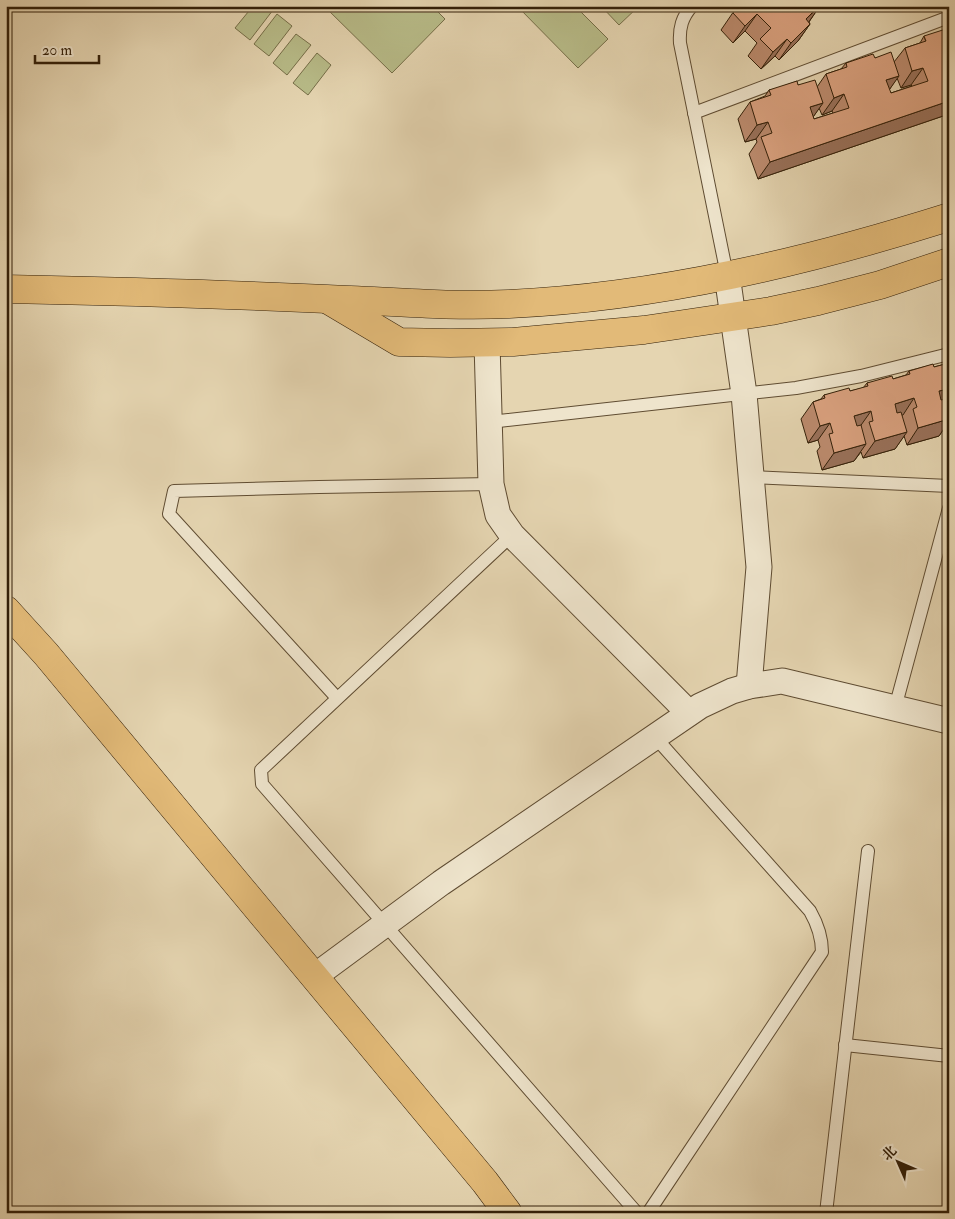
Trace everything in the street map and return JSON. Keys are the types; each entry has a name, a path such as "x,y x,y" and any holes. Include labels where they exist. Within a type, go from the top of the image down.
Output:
{"highway":[{"path":"6,290 326,299 417,304 507,304 585,298 670,286 809,257 888,236 949,217"},
{"path":"326,299 399,342 487,343 615,333 734,317 880,285 949,262"},
{"path":"6,610 46,654 315,976 485,1182 508,1213"}],"street":[{"path":"727,275 744,394 759,566 749,686"},
{"path":"487,343 491,484 498,515 512,535 690,713"},
{"path":"315,976 441,883 716,697 749,686 782,680 949,721"}],"lane":[{"path":"692,6 684,16 680,33 694,113 727,275"},
{"path":"694,113 949,17"},
{"path":"490,422 796,388 861,376 949,354"},
{"path":"751,477 949,486"},
{"path":"337,698 169,514 174,491 491,484"},
{"path":"895,708 949,508"},
{"path":"512,535 261,770 262,784 638,1213"},
{"path":"648,1213 822,952 821,936 810,911 655,737"},
{"path":"826,1213 868,852"},
{"path":"845,1045 949,1056"}],"green space":[{"path":"253,6 268,6 273,10 250,40 235,28"},
{"path":"324,6 432,6 445,19 392,73"},
{"path":"517,6 575,6 608,39 578,68"},
{"path":"601,6 639,6 619,25"},
{"path":"277,14 292,26 269,56 254,44"},
{"path":"296,34 311,45 287,75 273,63"},
{"path":"317,53 331,65 308,95 293,83"}],"building":[{"path":"740,6 819,6 806,19 810,24 791,43 787,39 773,52 760,39 771,28 757,14 745,26 733,13"},
{"path":"949,28 949,101 770,162 761,137 772,133 768,122 757,125 750,102 771,95 769,90 797,81 798,85 815,80 823,103 810,107 814,119 849,108 844,94 834,98 826,74 847,67 846,63 873,54 875,58 891,52 899,76 886,80 891,93 928,81 923,68 912,71 905,48 926,41 924,36"},
{"path":"949,363 949,389 939,391 941,400 945,399 949,419 918,428 913,409 917,407 914,398 895,404 897,413 901,412 907,432 875,441 869,422 873,421 871,411 854,416 857,426 861,425 866,444 834,453 829,434 833,433 830,423 820,426 813,402 825,398 824,395 849,388 850,391 868,386 867,383 892,376 893,379 910,374 909,371 933,364 934,367"}]}
